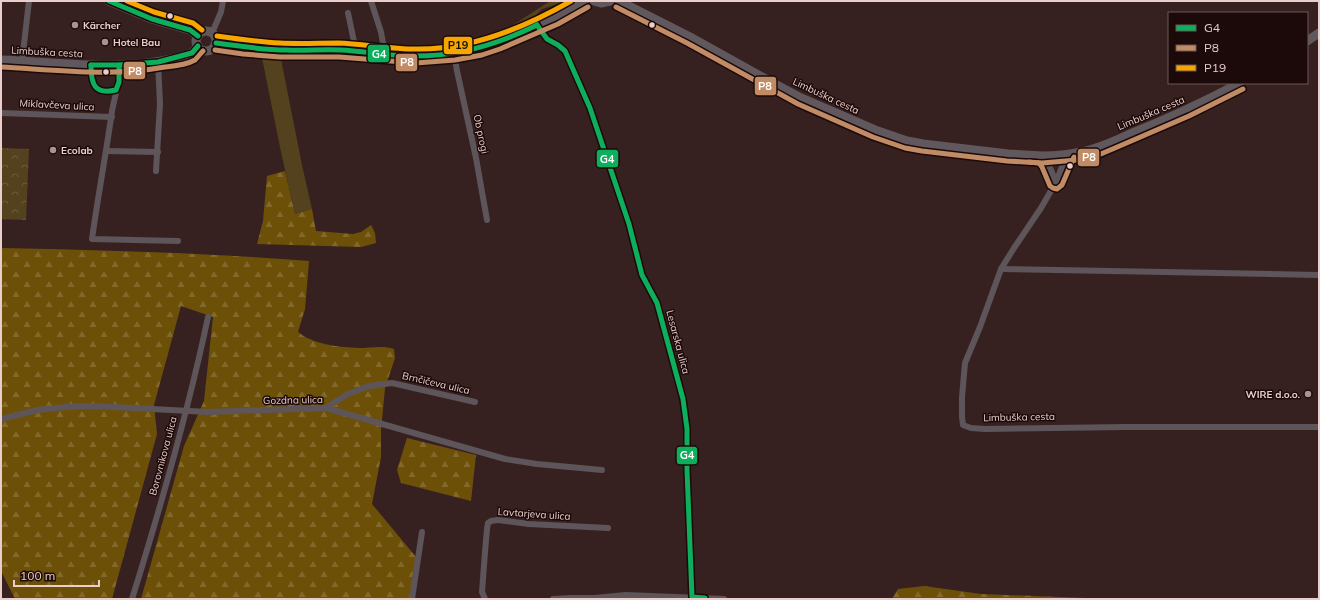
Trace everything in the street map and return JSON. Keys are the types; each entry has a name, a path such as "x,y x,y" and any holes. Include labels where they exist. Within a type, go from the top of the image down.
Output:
{"main road":[{"path":"109,1 152,19 190,30 198,36"},
{"name":"Limbuška cesta","path":"1,60 91,65 119,65 158,62 192,53 198,46 203,50 209,50 216,43 265,50 356,51 417,56 454,53 497,43 555,18 585,1"},
{"path":"594,1 602,3 610,1"},
{"name":"Limbuška cesta","path":"619,1 678,31 801,98 875,130 908,141 923,144 1008,154 1042,156 1067,154 1092,149 1159,122 1192,108 1238,84"},
{"path":"198,46 198,36 204,31 212,33 215,36 216,43"},
{"path":"1308,40 1319,33"}],"street":[{"path":"22,61 29,1"},
{"path":"212,33 221,12 223,1"},
{"path":"371,1 381,32 385,54"},
{"path":"348,13 356,51"},
{"name":"Lesarska ulica","path":"537,25 547,39 565,51 590,108 629,224 642,275 657,303 679,384 685,407 686,422 692,597"},
{"name":"Ob progi","path":"454,53 476,158 486,220"},
{"path":"156,171 160,104 158,62"},
{"name":"Limbuška cesta","path":"91,65 94,86 98,91 108,93 116,90"},
{"path":"119,65 119,82 116,90 92,239 178,241"},
{"name":"Miklavčeva ulica","path":"1,113 112,117"},
{"path":"107,151 158,152"},
{"name":"Limbuška cesta","path":"1067,154 1056,182 1041,208 1001,269 965,363 962,397 963,425 970,428 985,429 1319,427"},
{"path":"1042,156 1048,163 1056,182"},
{"path":"1001,269 1319,275"},
{"name":"Borovnikova ulica","path":"132,599 152,537 186,411 208,317"},
{"name":"Brnčičeva ulica","path":"326,408 346,395 369,386 392,383 474,402"},
{"name":"Gozdna ulica","path":"1,419 38,410 66,407 114,407 208,412 326,408 505,459 537,464 602,470"},
{"name":"Lavtarjeva ulica","path":"485,599 482,592 484,552 488,523 490,521 498,520 529,524 608,528"},
{"path":"412,599 422,532"},
{"path":"553,599 595,598 626,595 724,599"}],"green space":[{"path":"550,1 566,1 542,9 531,20 497,36 496,32 513,25"},
{"path":"262,58 281,59 312,209 295,214 281,152"},
{"path":"1,148 29,149 26,220 1,219"},
{"path":"285,171 295,214 312,209 316,231 353,234 361,232 371,225 375,233 376,243 361,247 257,244 263,221 267,176"},
{"path":"1,248 155,252 309,261 305,309 298,332 311,340 335,346 351,348 381,347 394,349 395,358 385,388 381,430 381,457 372,504 416,557 411,599 141,599 184,446 204,401 213,317 181,306 154,405 157,434 112,599 15,599 1,571"},
{"path":"407,438 476,455 471,501 401,483 397,470"},
{"path":"924,586 981,594 1111,599 892,599 898,589"}],"transit line":[{"name":"G4","path":"109,1 152,19 190,30 198,36"},
{"name":"P19","path":"127,1 154,12 193,23 202,30"},
{"name":"P19","path":"217,36 280,43 338,43 406,49 437,48 457,46 496,36 535,20 571,1"},
{"name":"P8","path":"215,50 280,57 339,57 416,63 455,60 482,55 500,49 558,24 588,7"},
{"name":"P8","path":"616,7 687,43 798,104 873,137 905,148 922,151 1007,161 1042,163 1077,160 1096,156 1115,148 1189,116 1243,89"},
{"name":"G4","path":"537,25 547,39 565,51 590,108 629,224 642,275 657,303 683,399 687,429 687,470 692,597 705,598"},
{"name":"G4","path":"216,43 251,48 341,50 393,55 428,56 460,52 491,44 537,25"},
{"name":"G4","path":"91,65 119,65 158,62 192,53 198,46"},
{"name":"P8","path":"1,67 83,72 124,72 177,66 192,62 203,51"},
{"name":"G4","path":"91,65 93,83 98,89 103,91 116,90 119,82 119,65"},
{"name":"P8","path":"1029,162 1039,163 1050,186 1057,189 1062,185 1074,157"}],"place":[{"name":"Kärcher","path":"75,25"},
{"name":"Hotel Bau","path":"105,42"},
{"name":"Ecolab","path":"53,150"},
{"name":"WIRE d.o.o.","path":"1308,394"}]}
